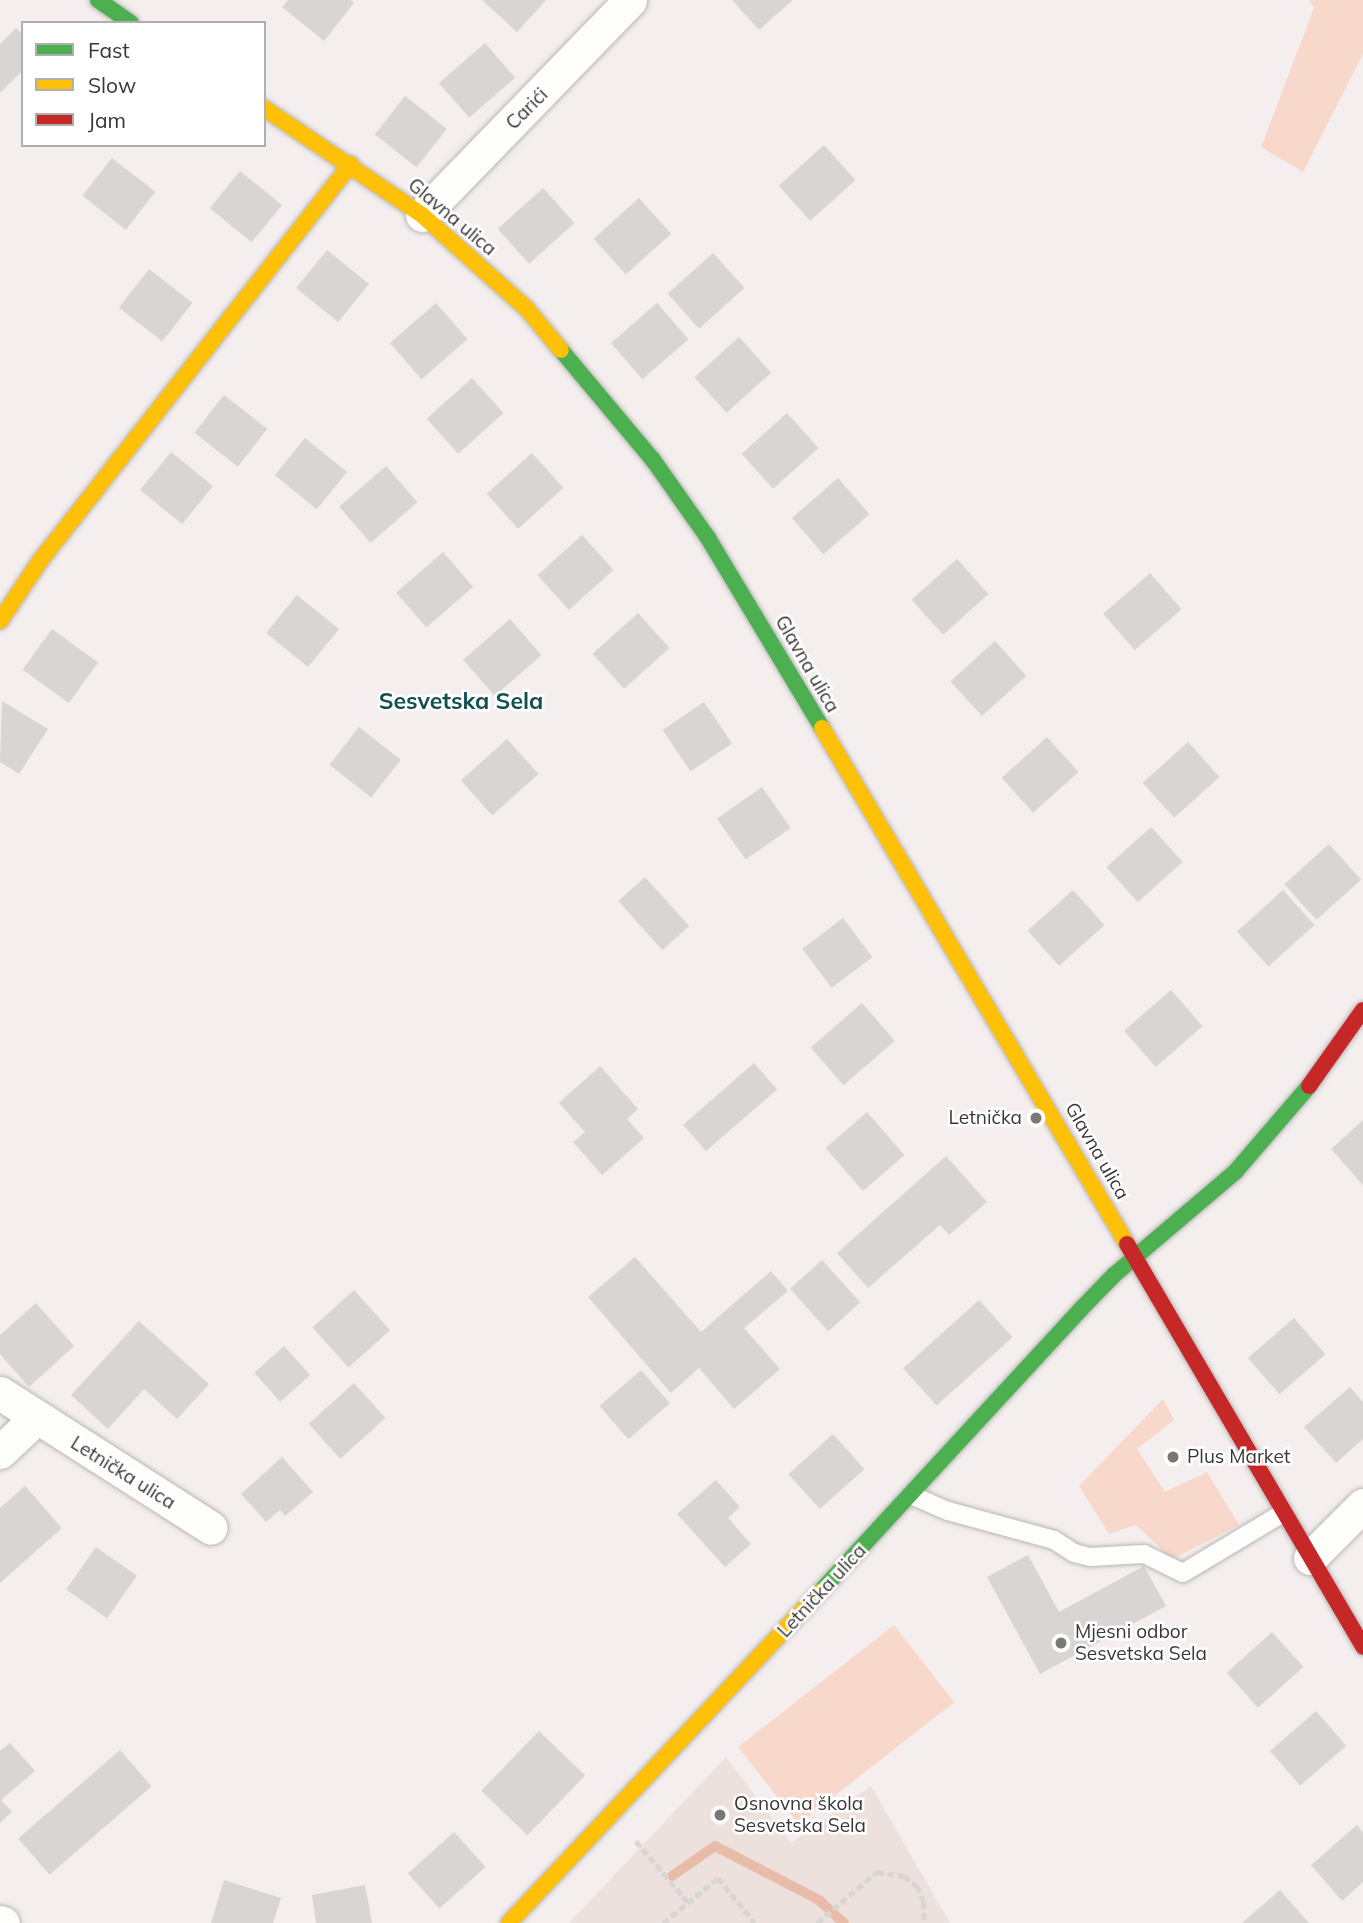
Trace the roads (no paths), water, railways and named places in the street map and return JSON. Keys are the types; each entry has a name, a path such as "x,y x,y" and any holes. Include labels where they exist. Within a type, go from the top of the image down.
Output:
{"street":[{"path":"99,0 128,21"},
{"name":"Carići","path":"422,215 630,0"},
{"name":"Glavna ulica","path":"266,109 351,164 422,215 527,309 653,460 708,538 1363,1647"},
{"path":"0,621 40,561 351,164"},
{"path":"1135,1259 1236,1171 1298,1102 1363,1010"},
{"name":"Letnička ulica","path":"509,1923 911,1495 1080,1310 1135,1259"},
{"name":"Letnička ulica","path":"0,1393 211,1528"},
{"path":"0,1452 36,1418"},
{"path":"1310,1558 1363,1504"}],"lane":[{"path":"911,1495 948,1511 1054,1540 1074,1553 1090,1557 1144,1554 1183,1573 1283,1513"}],"waterway":[{"path":"672,1876 715,1846 819,1900 844,1923"}],"place":[{"name":"Letnička","path":"1036,1118"},
{"name":"Plus Market","path":"1173,1457"},
{"name":"Mjesni odbor Sesvetska Sela","path":"1061,1643"},
{"name":"Osnovna škola Sesvetska Sela","path":"720,1815"}],"district":[{"name":"Sesvetska Sela","path":"461,701"}]}
